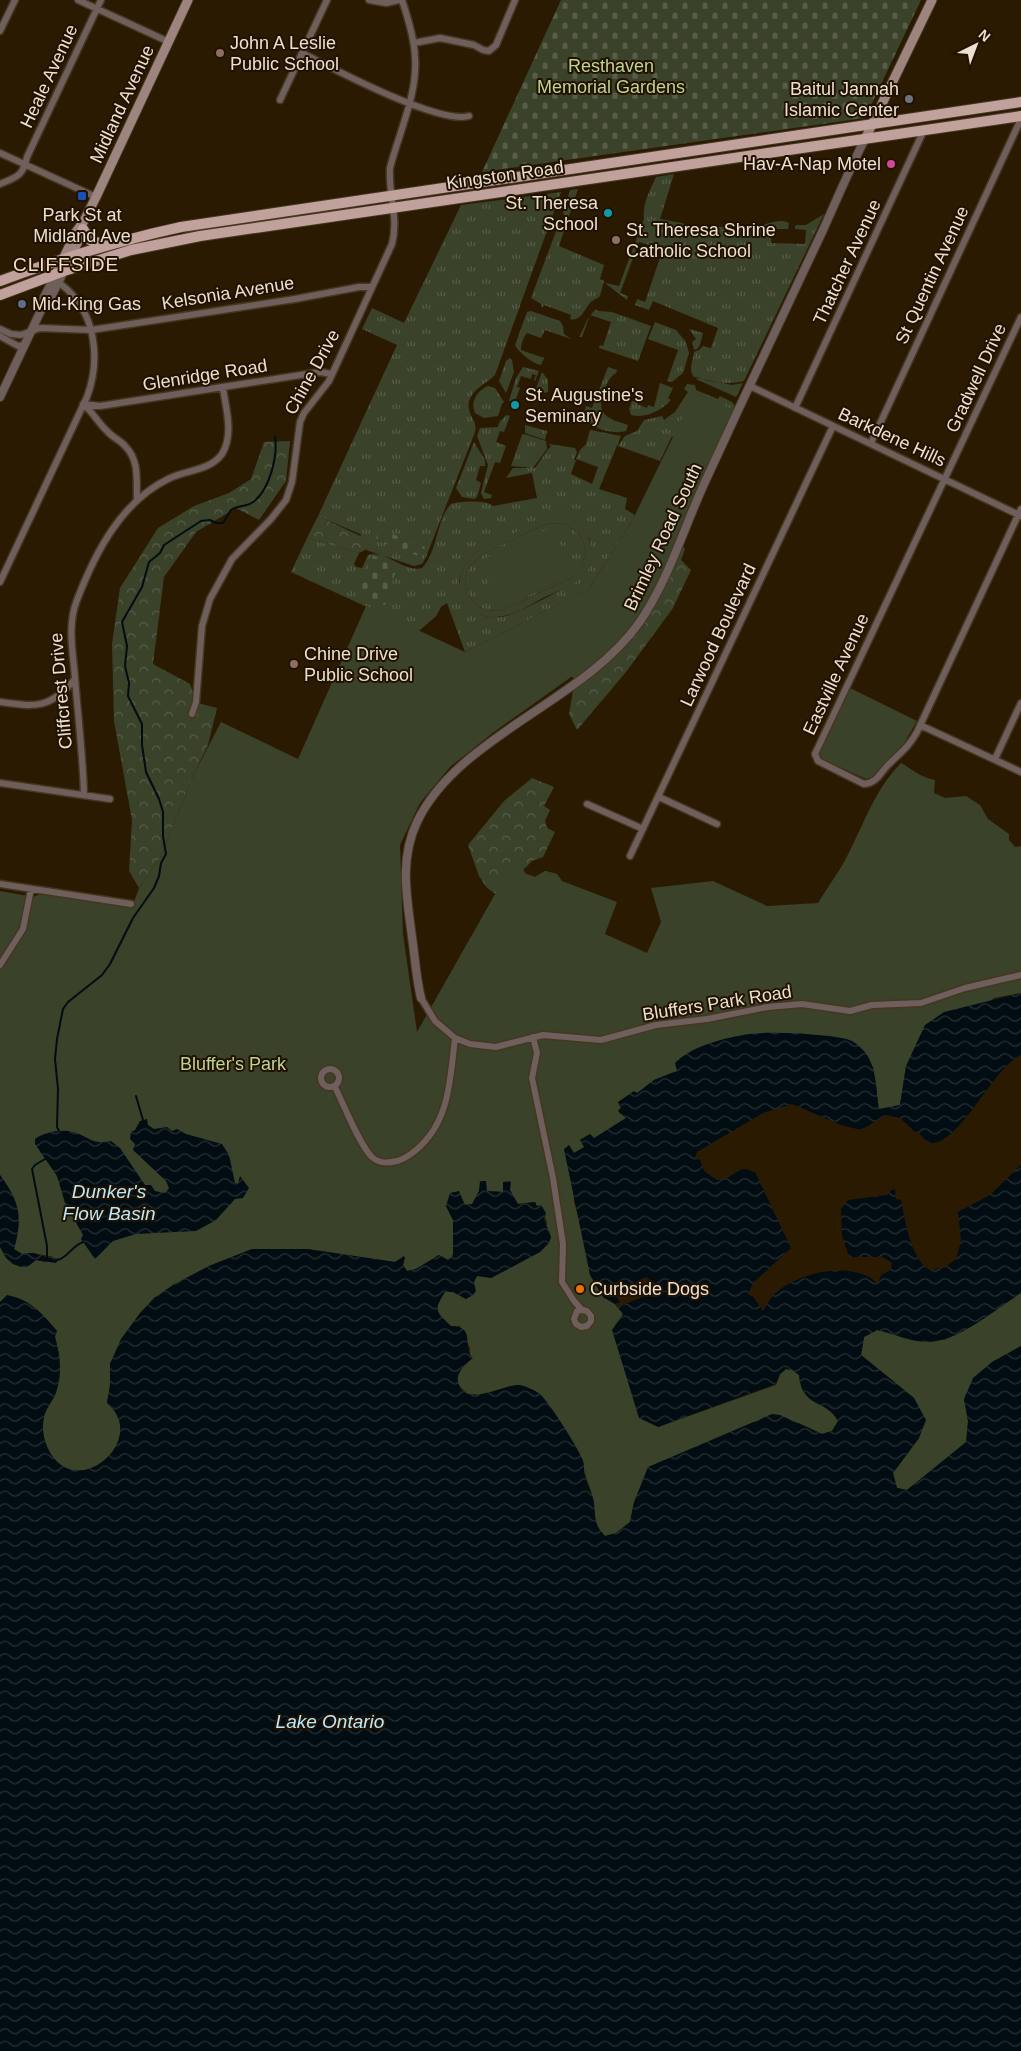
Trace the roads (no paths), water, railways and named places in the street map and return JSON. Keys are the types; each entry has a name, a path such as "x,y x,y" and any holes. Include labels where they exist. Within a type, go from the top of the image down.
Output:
{"main road":[{"name":"Midland Avenue","path":"60,273 188,0"},
{"path":"866,138 932,0"},
{"name":"Kingston Road","path":"0,281 104,245 181,227 1021,102"},
{"name":"Kingston Road","path":"0,295 131,250 200,236 925,129 1021,117"},
{"path":"84,225 90,240 104,245"}],"street":[{"path":"0,31 15,0"},
{"path":"78,0 169,42"},
{"name":"Heale Avenue","path":"26,165 27,157 101,0"},
{"path":"280,100 327,0"},
{"path":"369,0 386,3 400,0"},
{"name":"Chine Drive","path":"192,714 196,702 202,626 210,599 232,559 286,500 292,482 300,422 332,374 392,244 396,226 390,168 415,72 414,43 400,0"},
{"path":"414,43 440,38 474,45 482,50 489,51 496,45 515,0"},
{"path":"302,53 408,104 458,117 469,116"},
{"name":"St Quentin Avenue","path":"870,443 1021,117"},
{"name":"Thatcher Avenue","path":"796,408 925,129"},
{"name":"Brimley Road South","path":"422,998 408,901 405,864 411,837 421,815 444,784 471,759 601,663 625,640 638,624 659,589 689,518 866,138"},
{"path":"0,153 96,197"},
{"path":"0,184 20,174 24,171 26,165"},
{"name":"Midland Avenue","path":"0,397 43,306 44,297 60,273"},
{"path":"0,582 83,404 94,374 95,348 91,330 80,305 62,285"},
{"name":"Kelsonia Avenue","path":"0,329 16,334 40,328 91,330 295,299 359,287 372,287"},
{"name":"Gradwell Drive","path":"945,478 1021,317"},
{"path":"0,336 18,346 24,345"},
{"name":"Glenridge Road","path":"83,404 100,406 318,373 332,374"},
{"name":"Barkdene Hills","path":"750,386 1020,513"},
{"name":"Cliffcrest Drive","path":"84,795 70,629 77,600 111,532 137,499 167,479 204,467 214,462 222,454 228,439 229,430 223,388"},
{"path":"83,404 132,455 137,471 137,499"},
{"name":"Larwood Boulevard","path":"630,856 832,426"},
{"name":"Eastville Avenue","path":"945,478 815,754 816,757 831,768 864,784 870,784 878,779 890,764 905,751 920,725 1020,513"},
{"path":"0,702 34,706 47,703 63,692 75,679"},
{"path":"995,759 1021,703"},
{"path":"920,725 1021,772"},
{"path":"0,783 110,799"},
{"path":"659,797 717,824"},
{"path":"587,804 643,829"},
{"path":"0,884 131,904"},
{"path":"0,964 23,929 31,889"},
{"name":"Bluffers Park Road","path":"422,998 435,1021 455,1038 472,1045 496,1046 551,1035 601,1040 656,1025 707,1019 768,1007 813,1005 850,1011 872,1005 922,1003 965,988 1021,975"},
{"path":"334,1087 366,1150 373,1159 387,1163 404,1159 424,1143 437,1127 446,1106 455,1038"},
{"path":"533,1038 537,1054 532,1078 553,1178 562,1234 564,1252 561,1274 564,1288 582,1310"}],"water":[{"name":"Lake Ontario","path":"1021,993 1021,1055 998,1075 951,1134 939,1141 928,1143 917,1131 915,1132 900,1118 886,1115 861,1130 841,1125 792,1104 763,1113 697,1152 695,1158 700,1160 704,1171 717,1180 728,1178 743,1169 755,1172 791,1248 753,1283 748,1294 752,1295 763,1311 771,1298 781,1289 794,1281 808,1276 824,1272 854,1272 867,1276 878,1284 881,1275 891,1270 892,1263 882,1257 849,1257 842,1235 841,1209 848,1200 887,1195 895,1189 896,1199 901,1200 910,1239 918,1258 930,1270 945,1267 956,1259 961,1241 958,1212 990,1195 1021,1165 1021,1293 976,1324 951,1337 938,1341 920,1342 877,1330 864,1337 861,1355 914,1398 926,1420 919,1438 893,1473 897,1488 907,1490 966,1442 968,1421 964,1399 973,1378 992,1362 1021,1346 1021,2051 0,2051 0,1302 7,1295 23,1300 41,1313 57,1331 55,1337 59,1356 60,1376 56,1393 44,1417 44,1437 48,1450 61,1465 74,1470 87,1469 100,1464 118,1442 120,1429 117,1416 107,1403 110,1385 110,1364 121,1339 140,1313 155,1297 209,1266 252,1249 307,1249 395,1262 404,1256 403,1265 407,1271 416,1269 439,1255 448,1260 453,1254 453,1220 446,1206 450,1193 459,1191 465,1205 472,1204 479,1191 480,1181 486,1181 487,1191 503,1192 503,1182 511,1181 510,1190 518,1204 535,1202 537,1206 541,1205 546,1213 544,1219 551,1237 549,1243 540,1252 491,1278 477,1276 474,1282 476,1291 466,1299 453,1292 445,1292 439,1303 439,1314 451,1326 464,1330 468,1348 473,1358 460,1371 458,1382 462,1390 468,1394 476,1395 519,1385 530,1388 540,1394 563,1426 583,1461 584,1474 593,1498 595,1518 598,1526 605,1536 616,1533 630,1522 634,1502 648,1467 772,1414 780,1415 822,1434 832,1431 838,1421 827,1409 809,1398 801,1386 799,1375 792,1370 786,1369 780,1374 776,1384 658,1427 639,1418 612,1330 623,1314 615,1304 603,1297 590,1275 564,1149 569,1145 574,1153 584,1147 580,1140 590,1134 594,1138 626,1118 618,1111 621,1109 618,1102 634,1091 637,1093 654,1080 677,1071 675,1063 691,1051 720,1040 749,1034 802,1034 852,1041 864,1051 871,1064 879,1109 900,1105 906,1066 925,1025 944,1012"},
{"name":"Dunker's Flow Basin","path":"147,1119 148,1125 154,1129 167,1127 172,1131 177,1129 186,1134 222,1144 229,1155 235,1183 238,1183 240,1176 249,1188 243,1198 235,1199 216,1220 196,1231 136,1234 113,1241 95,1259 81,1239 83,1235 65,1203 57,1176 35,1144 35,1139 48,1133 63,1131 73,1132 94,1141 111,1141 120,1148 145,1185 151,1185 155,1191 165,1193 169,1188 166,1181 133,1150 135,1144 130,1139 131,1132 135,1130 140,1121"},
{"path":"0,1175 12,1193 18,1210 19,1219 14,1249 22,1254 33,1253 49,1258 59,1258 56,1263 36,1260 27,1267 21,1267 13,1264 6,1258 0,1247"}],"waterway":[{"path":"59,1131 57,1127 58,1089 55,1059 63,1009 68,1002 102,975 110,964 133,918 154,888 159,876 161,863 166,854 163,836 163,812 146,772 142,745 142,724 128,696 129,683 125,666 127,646 122,622 142,587 149,562 160,553 164,545 201,521 210,520 216,523 223,523 231,510 251,504 259,497 268,482 274,463 275,437"},
{"path":"136,1096 143,1120"},
{"path":"45,1159 32,1169 47,1246 47,1257"},
{"path":"58,1260 83,1242"}],"place":[{"name":"John A Leslie Public School","path":"220,53"},
{"name":"Baitul Jannah Islamic Center","path":"909,99"},
{"name":"Hav-A-Nap Motel","path":"891,164"},
{"name":"Park St at Midland Ave","path":"82,196"},
{"name":"St. Theresa School","path":"608,213"},
{"name":"St. Theresa Shrine Catholic School","path":"616,240"},
{"name":"Mid-King Gas","path":"22,304"},
{"name":"St. Augustine's Seminary","path":"515,405"},
{"name":"Chine Drive Public School","path":"294,664"},
{"name":"Curbside Dogs","path":"580,1289"}],"district":[{"name":"CLIFFSIDE","path":"66,264"}],"park label":[{"name":"Resthaven Memorial Gardens","path":"611,76"},
{"name":"Bluffer's Park","path":"233,1064"}]}
